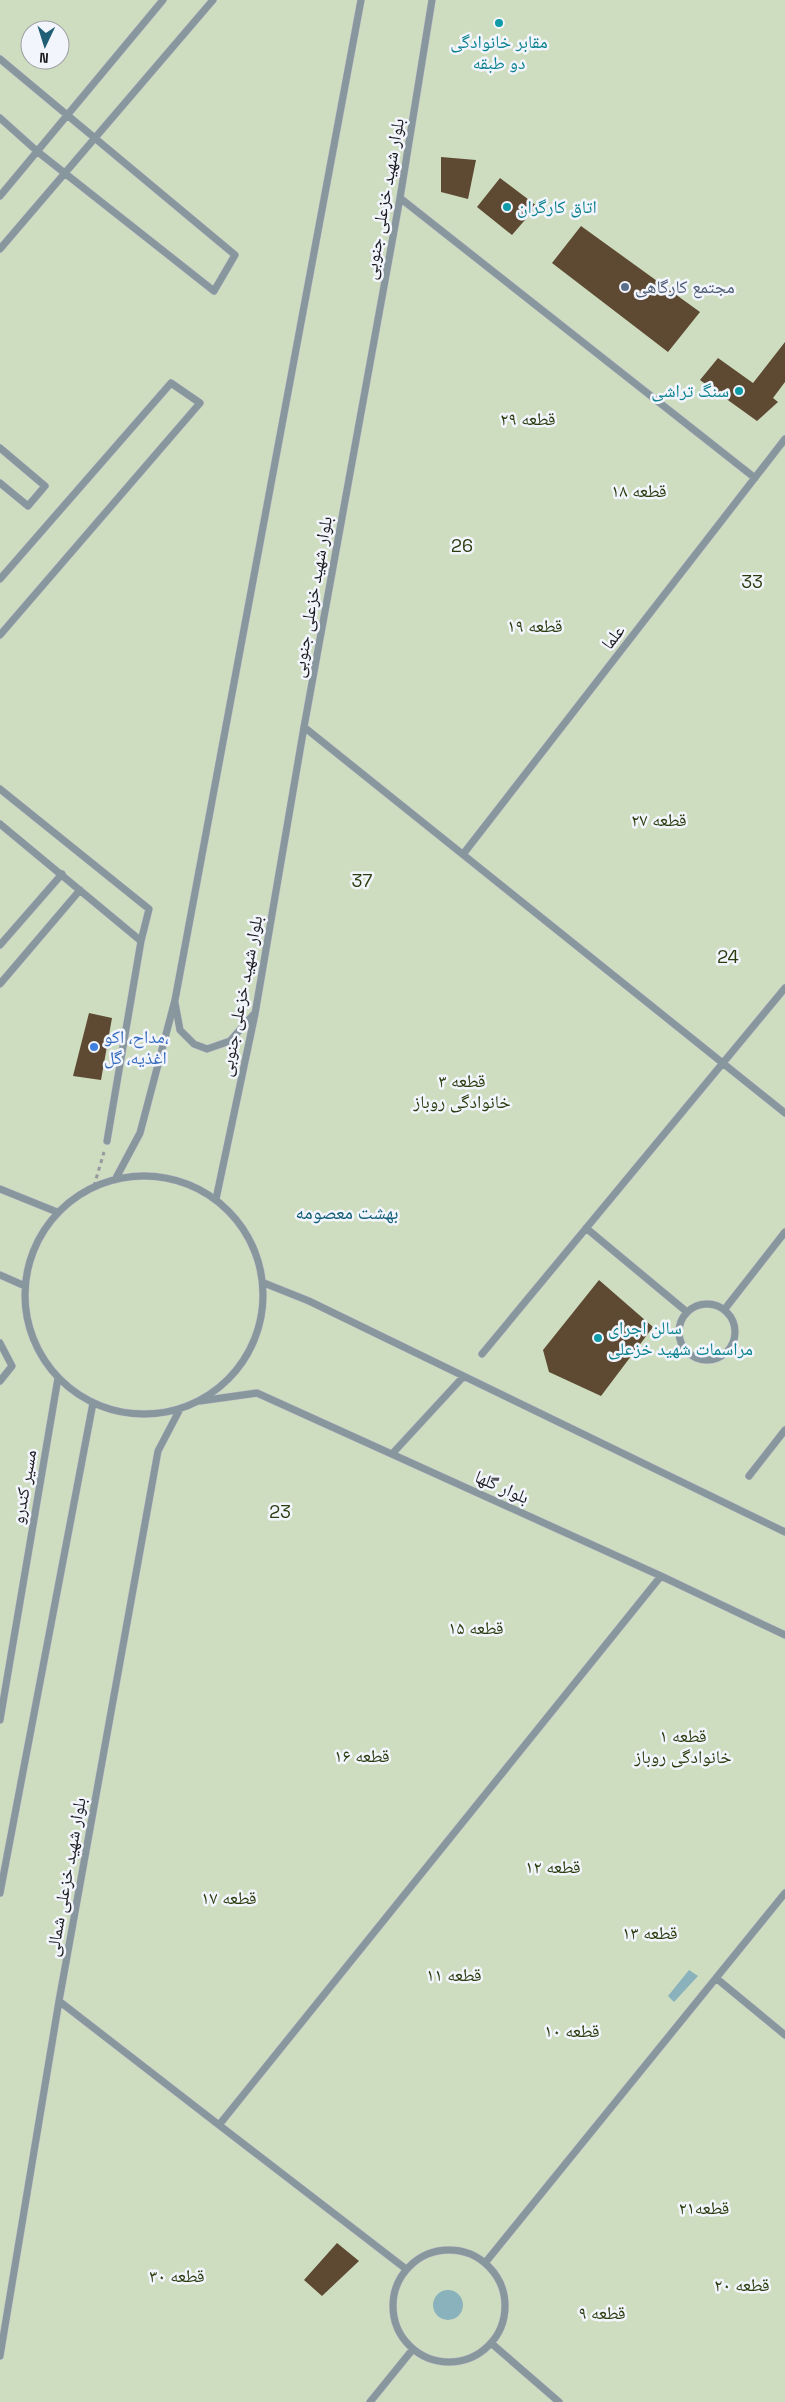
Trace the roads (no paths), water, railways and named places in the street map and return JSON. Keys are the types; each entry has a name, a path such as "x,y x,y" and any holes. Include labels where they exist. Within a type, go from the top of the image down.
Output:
{"lane":[{"path":"0,196 163,0"},
{"path":"0,250 213,0"},
{"path":"116,1178 140,1132 175,1000 361,0"},
{"name":"بلوار شهید خزعلی جنوبی","path":"216,1199 255,1014 304,727 400,198 432,0"},
{"path":"0,59 236,255 214,291 38,152 0,118"},
{"path":"400,198 755,478"},
{"path":"0,579 171,383 200,403 0,635"},
{"name":"علما","path":"464,854 785,439"},
{"path":"0,448 45,486 28,506 0,483"},
{"path":"304,727 785,1113"},
{"path":"0,789 150,910 141,941 107,1141"},
{"path":"0,824 141,941"},
{"path":"0,946 62,874"},
{"path":"0,984 80,890"},
{"path":"482,1354 785,988"},
{"path":"175,1000 180,1030 194,1044 207,1049 230,1041 255,1014"},
{"path":"151,1175 185,1182 216,1199 240,1222 256,1251 264,1283 259,1330 237,1372 200,1401 180,1409 150,1414 121,1412 93,1403 74,1392 58,1378 45,1362 31,1332 25,1306 25,1286 30,1259 41,1234 57,1212 74,1197 94,1186 116,1178 151,1175"},
{"path":"0,1189 57,1212"},
{"path":"586,1228 687,1312"},
{"path":"724,1310 785,1232"},
{"path":"0,1276 25,1286"},
{"path":"264,1283 309,1301 785,1532"},
{"path":"706,1304 724,1310 734,1325 733,1343 728,1351 712,1360 694,1358 681,1345 679,1326 687,1312 697,1306 706,1304"},
{"path":"0,1344 12,1366 0,1381"},
{"path":"392,1454 463,1377"},
{"name":"مسیر کندرو","path":"0,1720 58,1378"},
{"name":"بلوار گلها","path":"200,1401 256,1393 661,1576 785,1635"},
{"path":"0,1893 93,1403"},
{"name":"بلوار شهید خزعلی شمالی","path":"0,2356 59,2001 158,1451 180,1409"},
{"path":"749,1476 785,1430"},
{"path":"219,2125 661,1576"},
{"path":"485,2263 785,1894"},
{"path":"716,1978 785,2035"},
{"path":"59,2001 406,2269"},
{"path":"453,2250 470,2254 485,2263 496,2276 503,2293 505,2311 500,2328 490,2343 477,2354 461,2360 444,2362 427,2358 412,2349 401,2335 394,2319 393,2301 397,2284 406,2269 420,2258 435,2251 453,2250"},
{"path":"490,2343 558,2402"},
{"path":"370,2402 412,2349"}],"water":[{"path":"689,1970 698,1976 674,2002 668,1996"},
{"path":"448,2290 459,2294 463,2305 459,2316 448,2320 437,2316 433,2305 437,2294"}],"place":[{"name":"مقابر خانوادگی دو طبقه","path":"499,23"},
{"name":"اتاق کارگران","path":"507,207"},
{"name":"مجتمع کارگاهی","path":"625,287"},
{"name":"سنگ تراشی","path":"739,391"},
{"name":"مداح، اکو، اغذیه، گل","path":"94,1047"},
{"name":"سالن اجرای مراسمات شهید خزعلی","path":"598,1338"}],"district":[{"name":"بهشت معصومه","path":"347,1212"}],"park label":[{"name":"قطعه ۲۹","path":"528,419"},
{"name":"قطعه ۱۸","path":"639,491"},
{"name":"26","path":"462,546"},
{"name":"33","path":"752,582"},
{"name":"قطعه ۱۹","path":"535,626"},
{"name":"قطعه ۲۷","path":"659,820"},
{"name":"37","path":"362,881"},
{"name":"24","path":"728,957"},
{"name":"قطعه ۳ خانوادگی روباز","path":"462,1091"},
{"name":"23","path":"280,1512"},
{"name":"قطعه ۱۵","path":"476,1628"},
{"name":"قطعه ۱ خانوادگی روباز","path":"683,1746"},
{"name":"قطعه ۱۶","path":"362,1756"},
{"name":"قطعه ۱۲","path":"553,1867"},
{"name":"قطعه ۱۷","path":"229,1898"},
{"name":"قطعه ۱۳","path":"650,1933"},
{"name":"قطعه ۱۱","path":"454,1975"},
{"name":"قطعه ۱۰","path":"572,2031"},
{"name":"قطعه۲۱","path":"704,2208"},
{"name":"قطعه ۳۰","path":"177,2276"},
{"name":"قطعه ۲۰","path":"742,2285"},
{"name":"قطعه ۹","path":"602,2313"}]}
